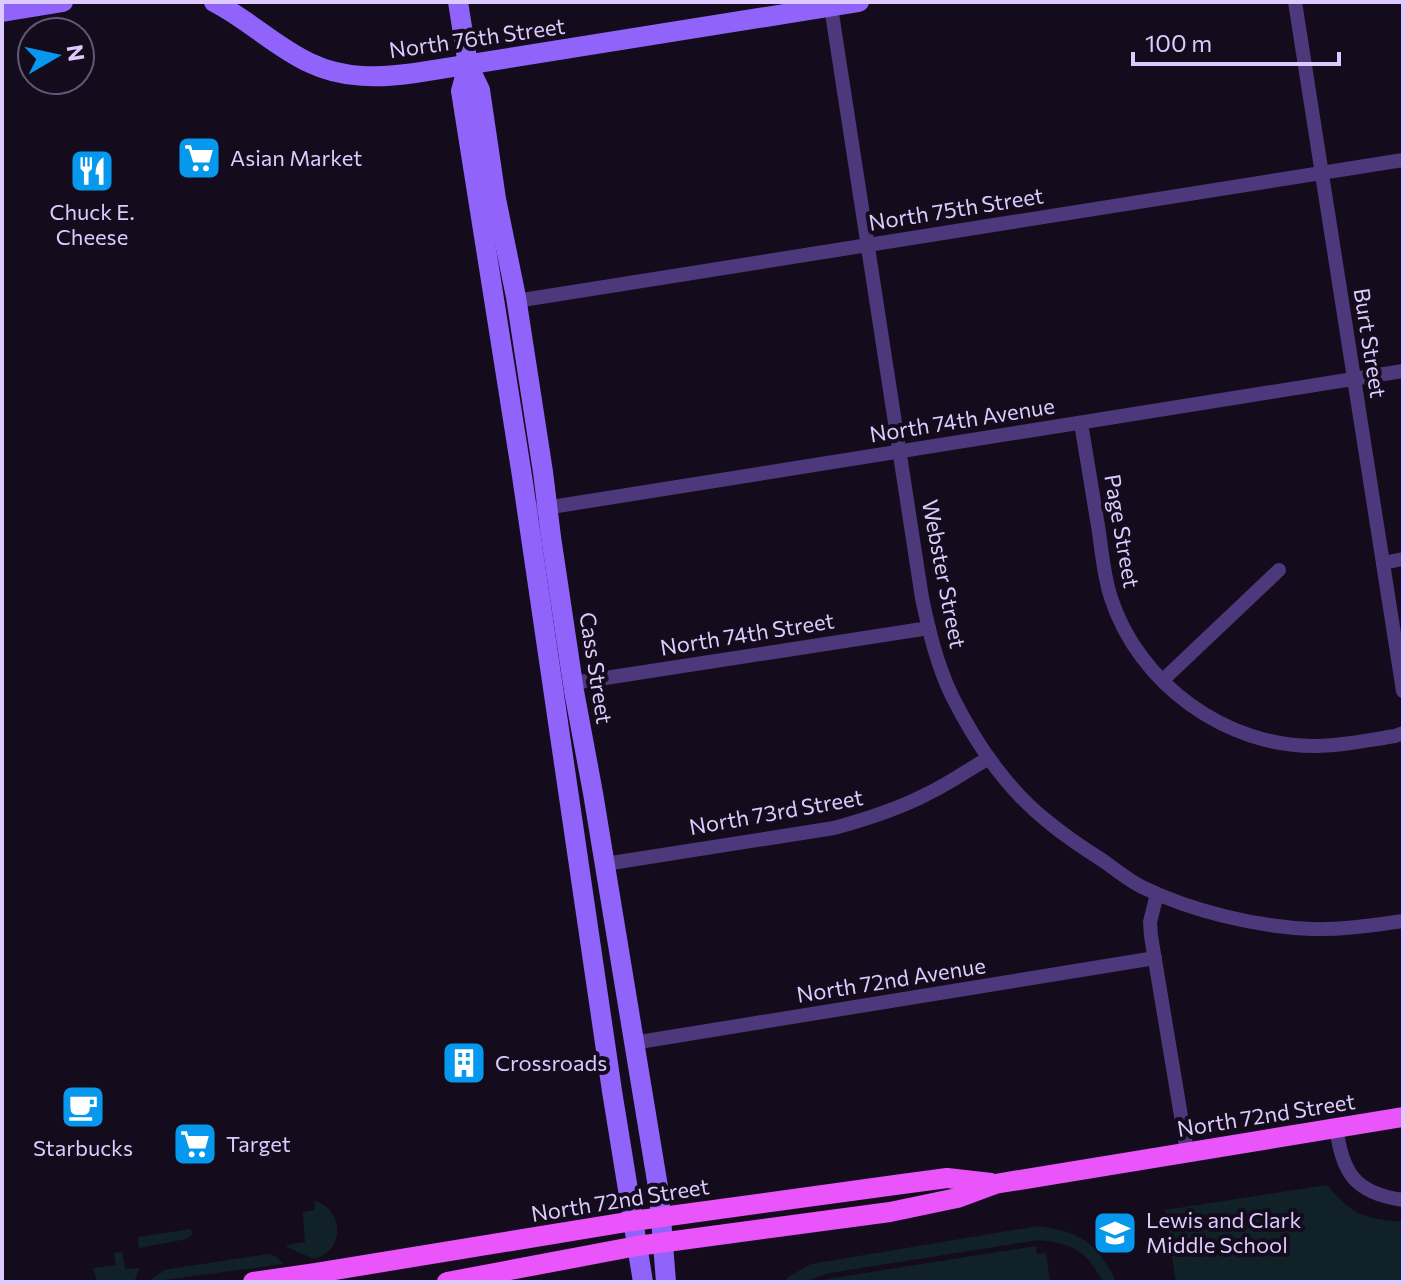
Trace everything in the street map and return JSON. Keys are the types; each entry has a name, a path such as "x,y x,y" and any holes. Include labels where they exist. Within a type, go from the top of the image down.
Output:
{"main road":[{"path":"2,12 63,2"},
{"name":"North 76th Street","path":"214,2 301,58 322,68 364,76 394,76 468,65 859,2"},
{"name":"Cass Street","path":"458,2 468,65 480,90 496,199 516,301 537,510 612,1091 643,1282"},
{"name":"Cass Street","path":"468,65 461,91 605,864 662,1217 666,1282"},
{"name":"North 72nd Street","path":"447,1282 637,1246 890,1212 957,1198 995,1184 1403,1117"},
{"name":"North 72nd Street","path":"253,1282 633,1221 947,1178 995,1184"}],"street":[{"name":"Burt Street","path":"1295,2 1403,691"},
{"name":"Webster Street","path":"831,7 922,598 938,661 970,730 1018,793 1046,820 1139,886 1157,894"},
{"name":"North 75th Street","path":"516,301 1403,160"},
{"name":"North 74th Avenue","path":"537,510 1403,371"},
{"name":"Page Street","path":"1081,423 1111,598 1132,641 1163,680"},
{"path":"1383,563 1403,559"},
{"path":"1279,570 1163,680 1180,697 1209,717 1260,739 1315,746 1403,733"},
{"name":"North 74th Street","path":"573,683 929,628"},
{"name":"North 73rd Street","path":"605,864 857,822 930,793 989,758"},
{"path":"1187,1152 1151,936 1150,922 1157,894 1207,911 1285,927 1339,929 1403,921"},
{"name":"North 72nd Avenue","path":"633,1043 1155,958"},
{"path":"1336,1128 1340,1154 1351,1175 1380,1195 1403,1200"}],"green space":[{"path":"1327,1185 1360,1214 1403,1222 1403,1282 1176,1282 1165,1210"},
{"path":"314,1201 331,1211 337,1229 332,1247 314,1259 287,1245 305,1242 303,1212 315,1210"},
{"path":"1038,1226 1066,1232 1086,1241 1102,1257 1116,1282 1103,1282 1091,1263 1077,1250 1060,1243 1038,1240 829,1273 805,1282 784,1282 811,1264"},
{"path":"191,1229 192,1235 186,1239 139,1248 138,1237"},
{"path":"1036,1246 1037,1254 1046,1253 1050,1282 828,1282 827,1279"},
{"path":"122,1252 125,1269 140,1268 134,1282 97,1282 93,1268 116,1265 114,1253"},
{"path":"268,1254 284,1264 148,1282 164,1270"}],"place":[{"name":"Asian Market","path":"199,158"},
{"name":"Chuck E. Cheese","path":"92,171"},
{"name":"Crossroads","path":"464,1063"},
{"name":"Starbucks","path":"83,1107"},
{"name":"Target","path":"195,1144"},
{"name":"Lewis and Clark Middle School","path":"1115,1233"}]}
